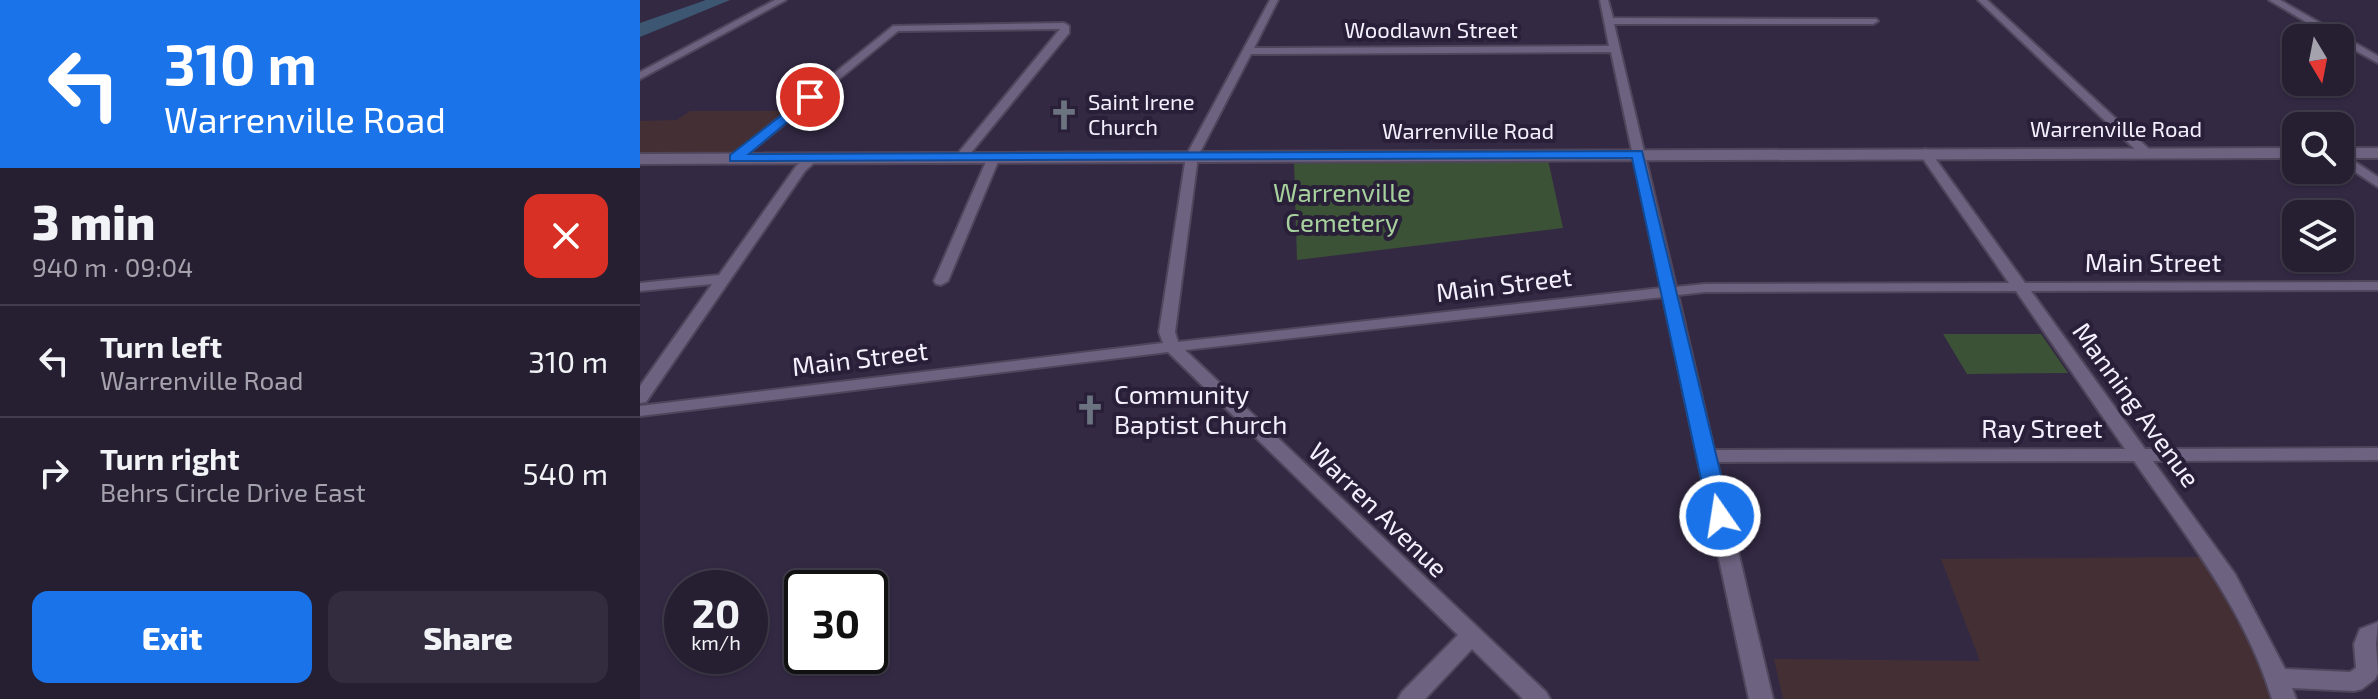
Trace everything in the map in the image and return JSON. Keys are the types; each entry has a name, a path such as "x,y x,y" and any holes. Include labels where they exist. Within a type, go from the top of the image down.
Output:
{"main road":[{"name":"Warrenville Road","path":"640,159 2282,153"},
{"path":"2354,154 2378,153"}],"street":[{"path":"640,76 782,0"},
{"path":"1172,347 1167,332 1192,156 1274,0"},
{"path":"1604,0 1761,699"},
{"path":"1982,0 2146,153"},
{"path":"2273,0 2315,24"},
{"path":"1608,21 1873,21"},
{"path":"735,158 896,28 1064,26 1066,30 961,157"},
{"path":"2354,46 2378,60"},
{"name":"Woodlawn Street","path":"1247,51 1615,49"},
{"name":"Manning Avenue","path":"1925,153 2228,580 2281,688"},
{"path":"941,281 994,157"},
{"path":"640,398 801,168 813,158"},
{"path":"2354,165 2378,183"},
{"path":"640,287 722,279"},
{"name":"Main Street","path":"640,411 1172,347 1705,288 2378,286"},
{"name":"Warren Avenue","path":"1172,347 1538,699"},
{"name":"Ray Street","path":"1706,456 2378,454"},
{"path":"2281,688 2354,682 2367,672 2365,644 2368,635 2378,631"},
{"path":"1410,699 1471,636"}],"shaded area":[{"path":"690,111 789,111 734,155 640,156 640,121 677,120"},
{"path":"2206,557 2246,621 2275,699 1783,699 1774,659 1980,661 1941,559"}],"green space":[{"name":"Warrenville Cemetery","path":"1548,160 1563,228 1297,260 1294,162"},
{"path":"1943,334 2041,334 2068,373 1967,374"}],"water":[{"path":"706,0 730,0 640,37 640,23"}],"place":[{"name":"Saint Irene Church","path":"1064,115"},
{"name":"Community Baptist Church","path":"1090,410"}],"route":[{"path":"810,97 735,158 1638,154 1720,516"}]}
